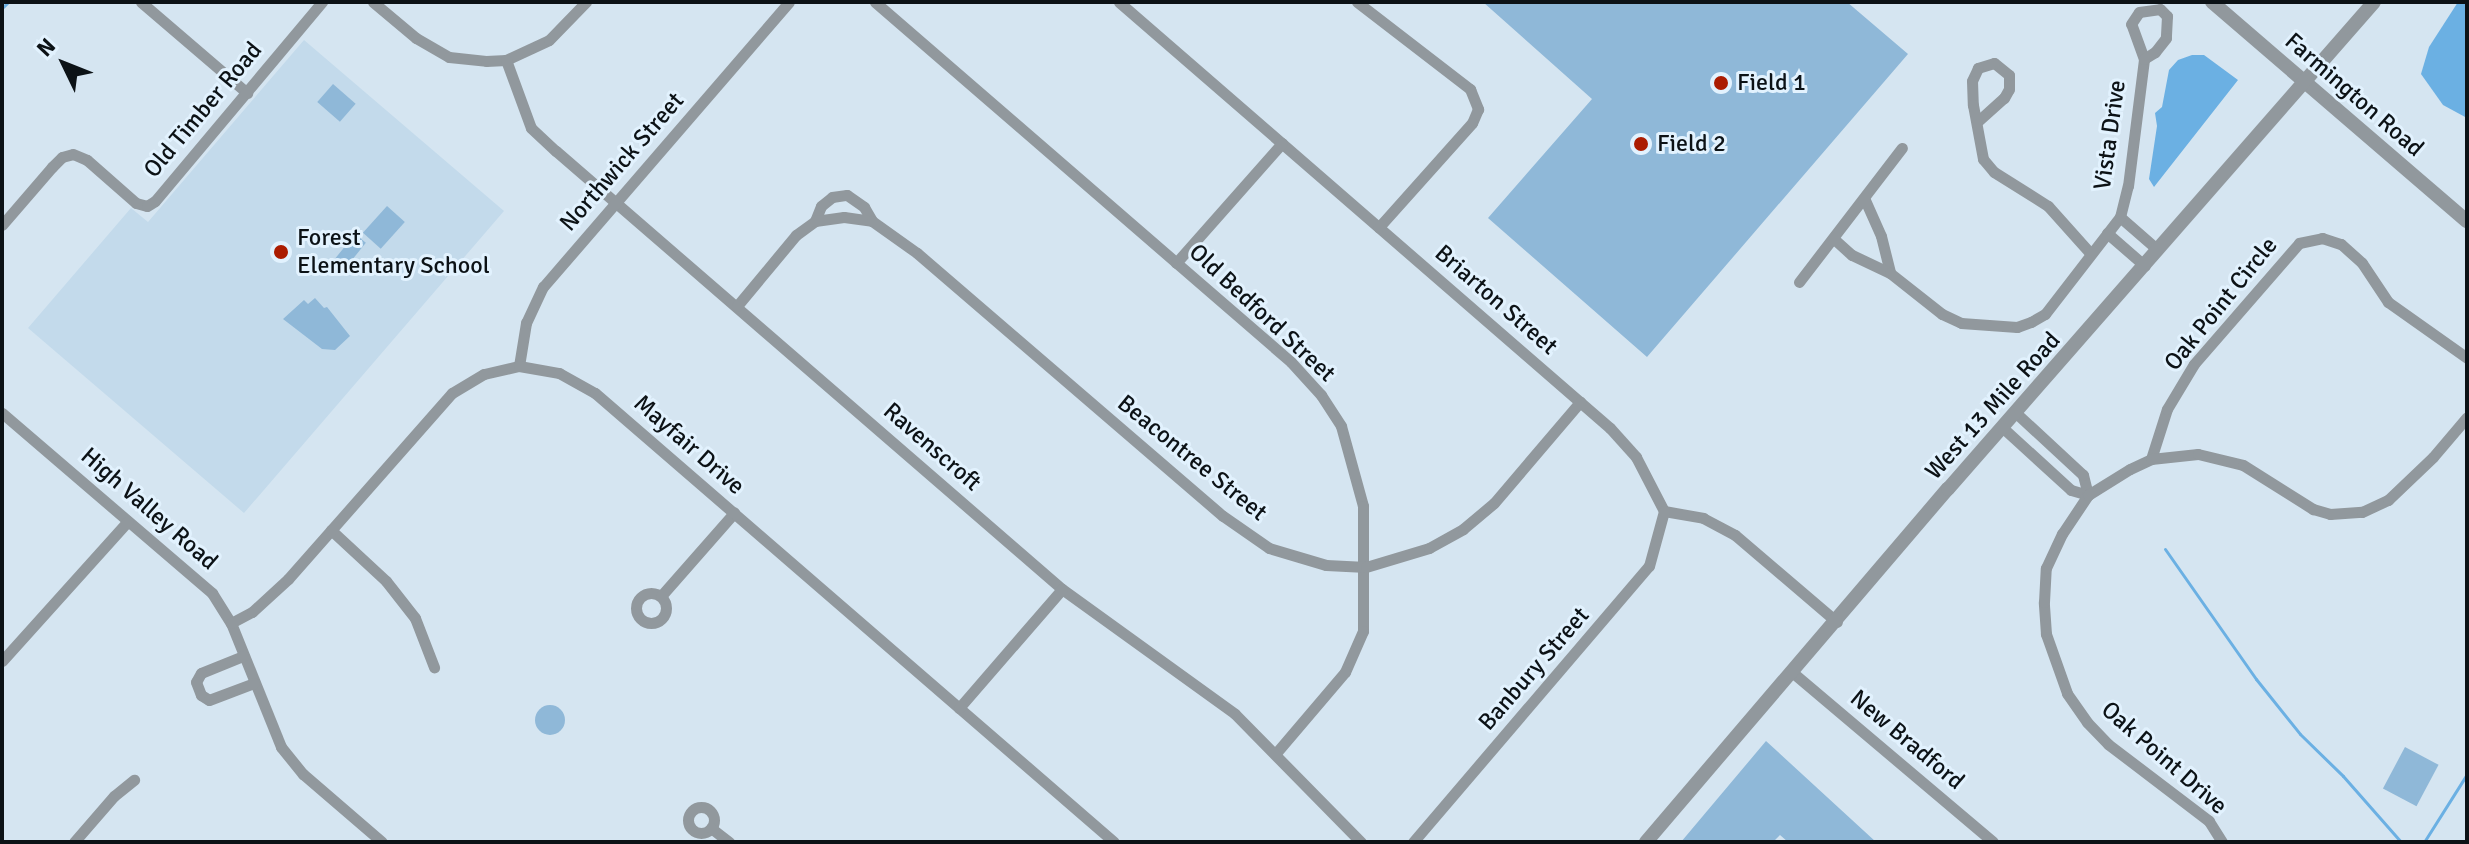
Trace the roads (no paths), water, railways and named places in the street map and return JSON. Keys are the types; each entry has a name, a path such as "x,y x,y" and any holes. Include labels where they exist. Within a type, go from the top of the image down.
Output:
{"street":[{"path":"141,2 247,93"},
{"name":"Old Timber Road","path":"2,225 62,157 73,154 87,160 136,203 147,206 322,2"},
{"path":"373,2 416,38 449,57 506,60 549,40 586,2"},
{"name":"Northwick Street","path":"519,366 521,340 536,298 789,2"},
{"name":"Old Bedford Street","path":"875,2 1291,362 1321,395 1341,426 1363,506 1366,567 1363,631 1351,662 1276,753"},
{"name":"Briarton Street","path":"1119,2 1580,402 1636,457 1664,511"},
{"path":"1357,2 1470,89 1478,109 1472,123 1379,227"},
{"name":"Farmington Road","path":"2212,2 2467,221"},
{"name":"West 13 Mile Road","path":"1646,842 2374,2"},
{"name":"Vista Drive","path":"1834,239 1852,255 1890,273 1942,314 1961,323 2017,327 2045,314 2120,217 2128,186 2144,59"},
{"name":"Ravenscroft","path":"506,60 531,128 1062,589 1223,705 1276,753 1361,842"},
{"path":"1977,122 2004,98 2009,89 2009,75 1994,63 1978,68 1972,81 1977,122 1983,159 1994,172 2048,206 2090,253"},
{"path":"1176,263 1282,143"},
{"path":"1799,282 1902,148"},
{"name":"Beacontree Street","path":"737,306 796,235 815,221 821,206 832,197 847,195 864,207 872,221 917,253 1223,516 1269,548 1326,565 1366,567 1429,548 1463,529 1494,503 1580,402"},
{"path":"1865,200 1881,236 1890,273"},
{"path":"815,221 844,217 872,221"},
{"name":"Vista Drive","path":"2120,217 2158,250"},
{"path":"2107,233 2145,266"},
{"name":"Oak Point Circle","path":"2151,459 2167,409 2194,364 2299,243 2322,238 2341,244 2362,263 2388,302 2467,358"},
{"name":"Mayfair Drive","path":"231,623 252,612 288,579 452,393 484,374 519,366 559,373 581,383 1114,842"},
{"name":"High Valley Road","path":"2,413 212,593 231,623 276,737 288,756 382,842"},
{"path":"2016,413 2083,475 2088,495"},
{"name":"Oak Point Drive","path":"2222,842 2209,821 2108,744 2087,722 2067,693 2046,634 2046,568 2062,534 2088,495 2151,459 2198,454 2243,465 2313,509 2346,514 2362,512 2388,500 2433,457 2467,417"},
{"path":"2003,428 2071,490 2088,495"},
{"path":"1664,511 1703,518 1735,535 1837,622"},
{"name":"Banbury Street","path":"1413,842 1649,566 1664,511"},
{"path":"661,596 734,513"},
{"path":"2,661 128,521"},
{"path":"331,530 386,581 415,618 434,667"},
{"path":"959,708 1062,589"},
{"path":"243,656 201,673 196,682 201,695 209,700 254,683"},
{"name":"New Bradford","path":"1792,672 1993,842"},
{"path":"74,842 114,796 134,780"},
{"path":"711,828 729,842"}],"waterway":[{"path":"2,8 8,2"},
{"path":"2165,549 2256,679 2300,734 2343,776 2401,842"},
{"path":"2424,842 2467,774 2467,754"}],"place":[{"name":"Field 1","path":"1721,83"},
{"name":"Field 2","path":"1641,144"},
{"name":"Forest Elementary School","path":"281,252"}]}
